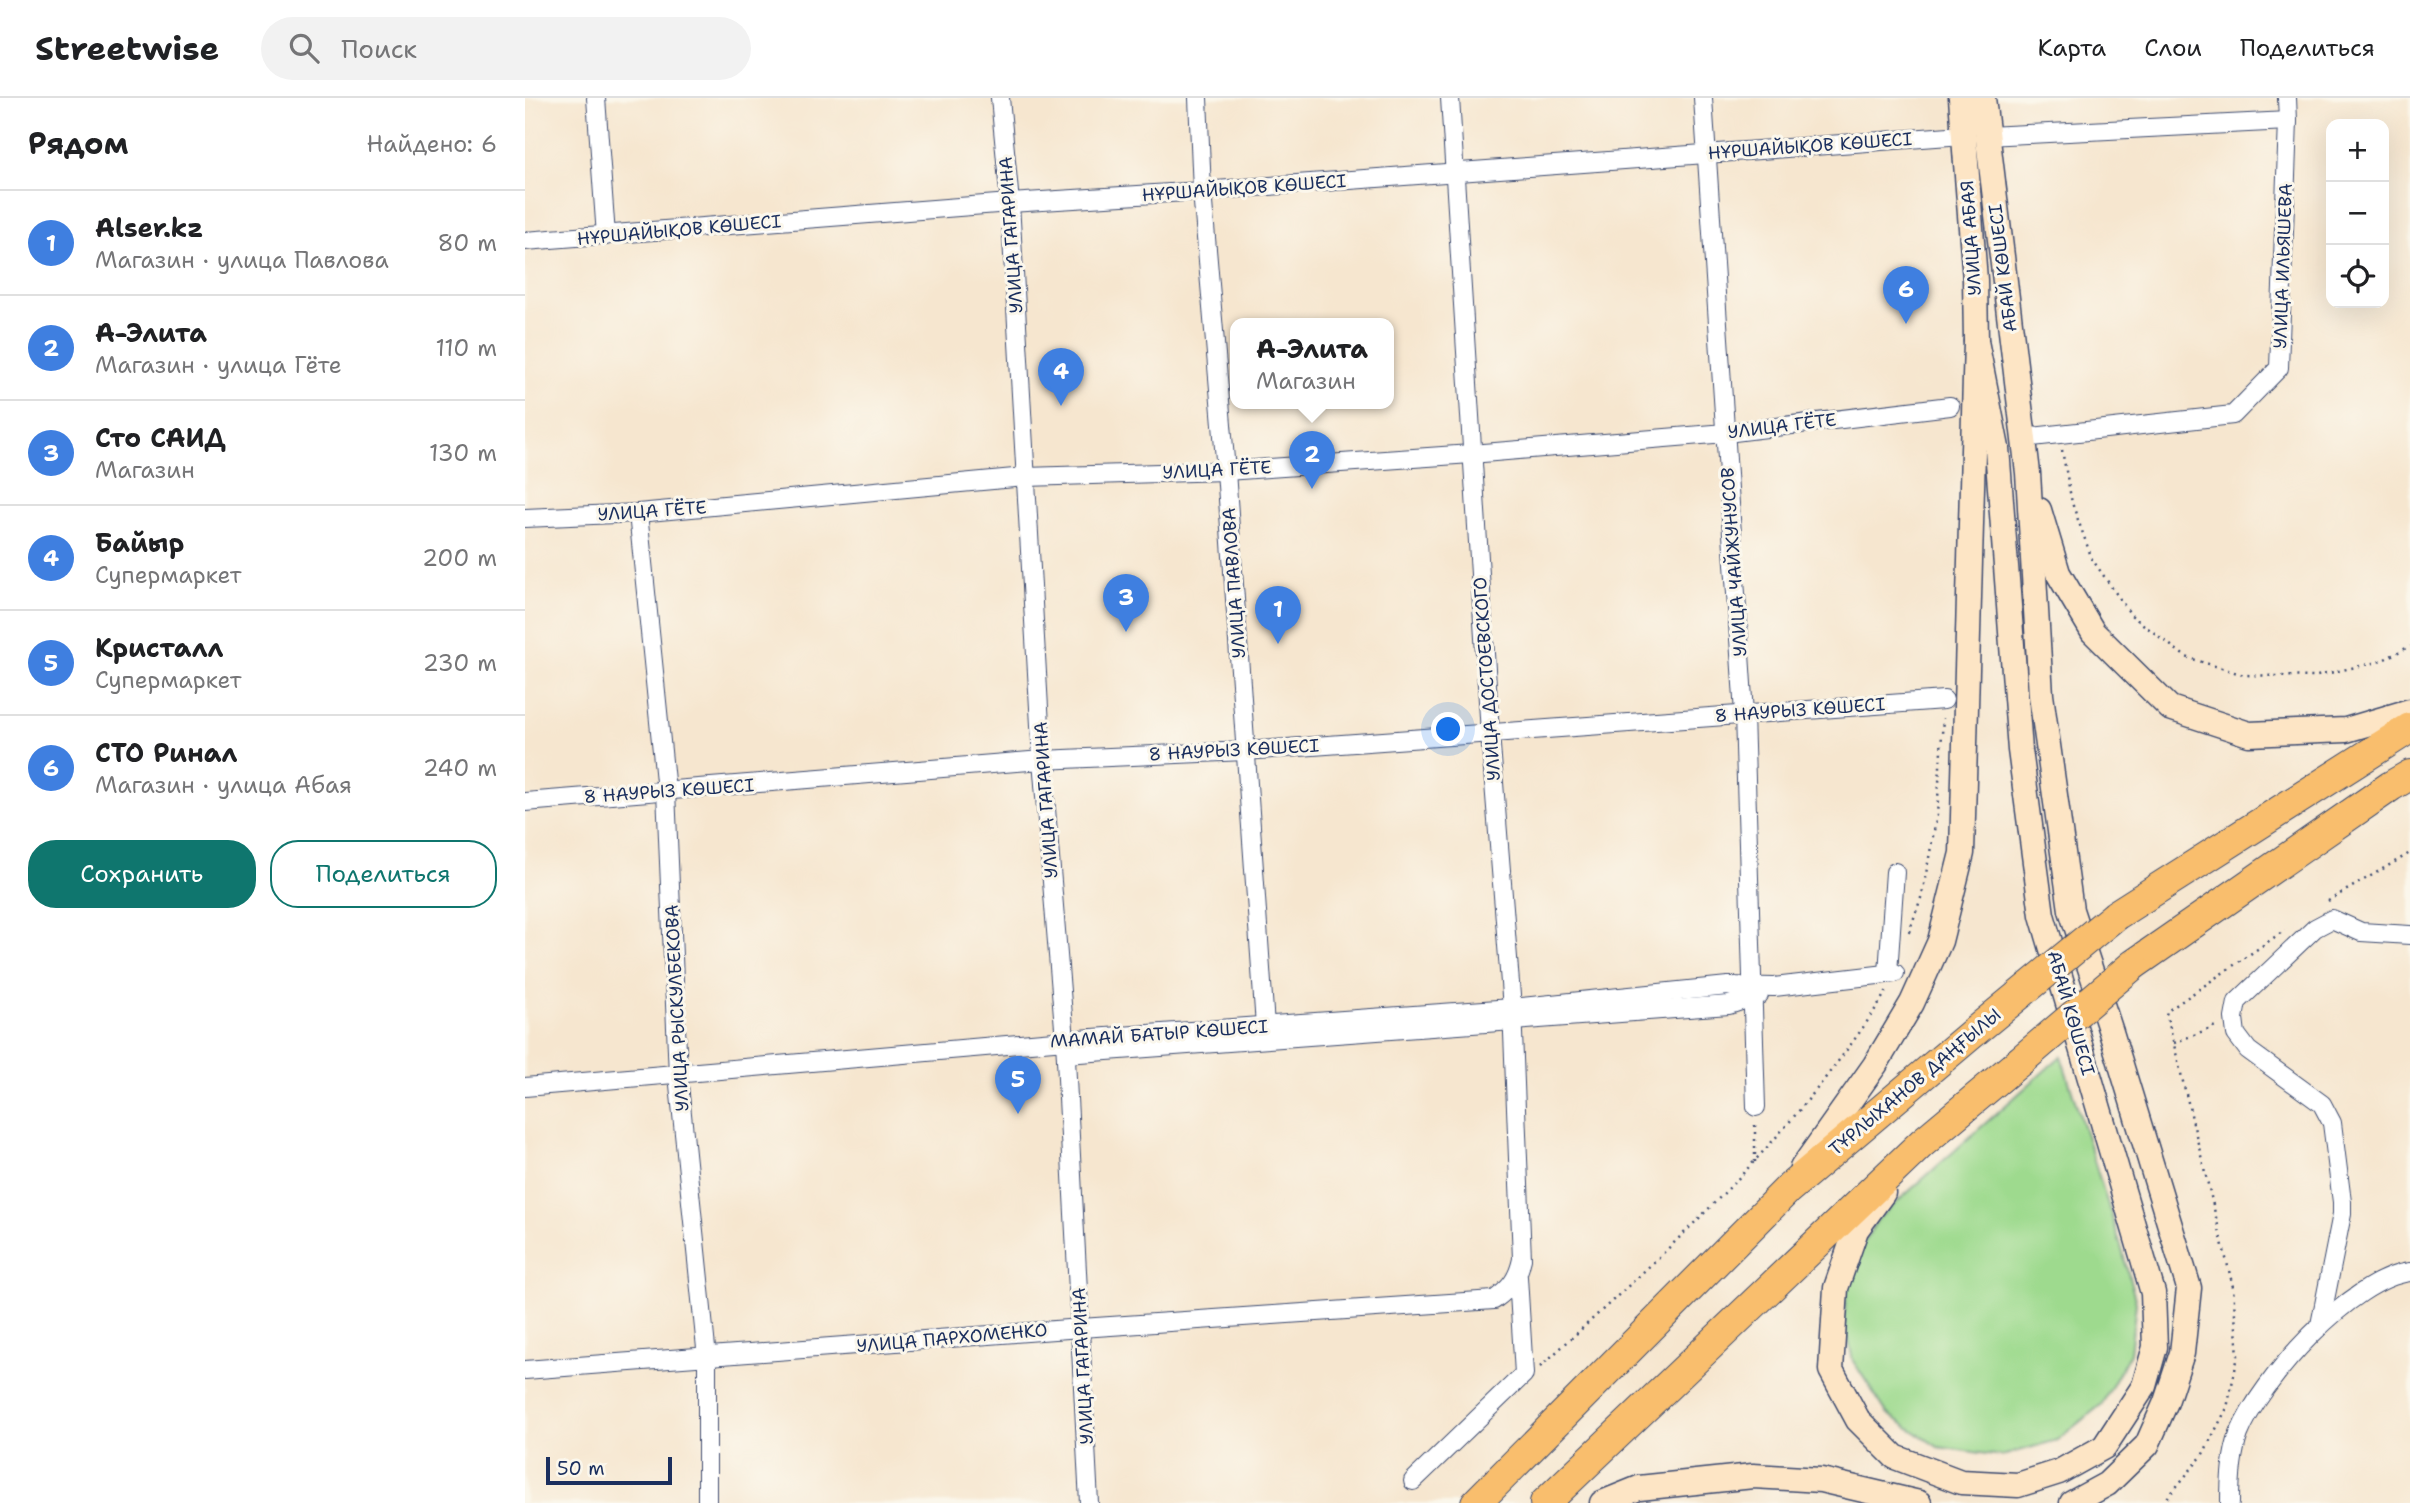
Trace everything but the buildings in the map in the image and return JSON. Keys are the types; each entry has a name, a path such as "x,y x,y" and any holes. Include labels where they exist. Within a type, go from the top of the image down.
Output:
{"highway":[{"name":"ТҰРЛЫХАНОВ ДАҢҒЫЛЫ","path":"1476,1503 1788,1189 1974,1032 2116,915 2410,728"},
{"path":"1545,1503 1922,1143 2133,965 2410,775"}],"main road":[{"name":"АБАЙ КӨШЕСІ","path":"1961,98 1975,136 2024,438 2041,695 2071,910 2189,1287 2182,1353 2147,1445 2107,1483 2072,1503"},
{"name":"АБАЙ КӨШЕСІ","path":"1975,136 1983,98"},
{"name":"УЛИЦА АБАЯ","path":"1975,136 1976,341"},
{"name":"АБАЙ КӨШЕСІ","path":"1922,1143 1856,1230 1836,1288 1831,1370 1858,1420 1895,1457 1961,1482 2018,1485 2059,1472 2104,1447 2144,1386 2155,1347 2153,1293 2042,915 2020,750 1997,447 1976,341"},
{"path":"1788,1189 1875,1065 1912,1003 1940,941 1962,853 1976,341"},
{"path":"2028,473 2058,573 2093,632 2170,708 2249,734 2346,730 2410,711"},
{"path":"1602,1503 1639,1488 1753,1476 1821,1480 1919,1503"}],"street":[{"path":"596,98 606,236"},
{"name":"УЛИЦА ГАГАРИНА","path":"1000,98 1010,203 1042,760 1065,1047 1089,1503"},
{"name":"УЛИЦА ПАВЛОВА","path":"1198,98 1202,191 1226,471 1265,1026"},
{"name":"УЛИЦА ДОСТОЕВСКОГО","path":"1450,98 1471,454 1512,1015 1524,1374"},
{"name":"УЛИЦА ЧАЙЖУНУСОВ","path":"1703,98 1744,714 1756,1107"},
{"name":"УЛИЦА ИЛЬЯШЕВА","path":"2024,438 2233,415 2279,368 2287,98"},
{"name":"НҰРШАЙЫҚОВ КӨШЕСІ","path":"525,242 1010,203 1707,153 1975,136 2288,121"},
{"name":"УЛИЦА ГЁТЕ","path":"525,519 638,513 1025,477 1226,471 1471,454 1726,433 1951,407"},
{"name":"УЛИЦА РЫСКУЛБЕКОВА","path":"638,513 666,791 678,1074 707,1358 707,1503"},
{"name":"8 НАУРЫЗ КӨШЕСІ","path":"525,802 1042,760 1245,751 1944,700"},
{"path":"1892,973 1895,872"},
{"path":"2320,1325 2342,1202 2332,1124 2322,1104 2248,1050 2236,1034 2234,1018 2237,1002 2315,928 2332,919 2361,932 2410,935"},
{"name":"МАМАЙ БАТЫР КӨШЕСІ","path":"525,1087 1512,1015 1751,992 1892,973"},
{"name":"МАМАЙ БАТЫР КӨШЕСІ","path":"1065,1047 1265,1026 1512,1015"},
{"name":"УЛИЦА ПАРХОМЕНКО","path":"525,1370 1495,1300 1507,1291 1520,1268"},
{"path":"2230,1503 2231,1469 2239,1435 2253,1407 2320,1325 2372,1285 2410,1272"},
{"path":"1413,1480 1524,1374"}],"path":[{"path":"2059,434 2071,503 2092,559 2131,615 2186,657 2244,676 2313,677 2381,661 2410,646"},
{"path":"1907,940 1922,895 1937,815 1944,700"},
{"path":"2327,902 2410,853"},
{"path":"2163,1503 2202,1456 2227,1408 2238,1356 2233,1287 2166,1012 2293,925"},
{"path":"1524,1374 1539,1368 1549,1359 1755,1162 1864,1029 1892,973"},
{"path":"2174,1043 2234,1018"},
{"path":"1755,1162 1756,1107"}],"green space":[{"path":"2061,1056 2121,1246 2136,1303 2130,1353 2102,1404 2057,1440 2002,1456 1938,1447 1887,1413 1853,1361 1844,1319 1850,1265 1878,1219"}],"place":[{"name":"СТО Ринал","path":"1906,324"},
{"name":"Байыр","path":"1061,406"},
{"name":"А-Элита","path":"1312,489"},
{"name":"Сто САИД","path":"1126,632"},
{"name":"Alser.kz","path":"1278,644"},
{"name":"Кристалл","path":"1018,1114"}]}
